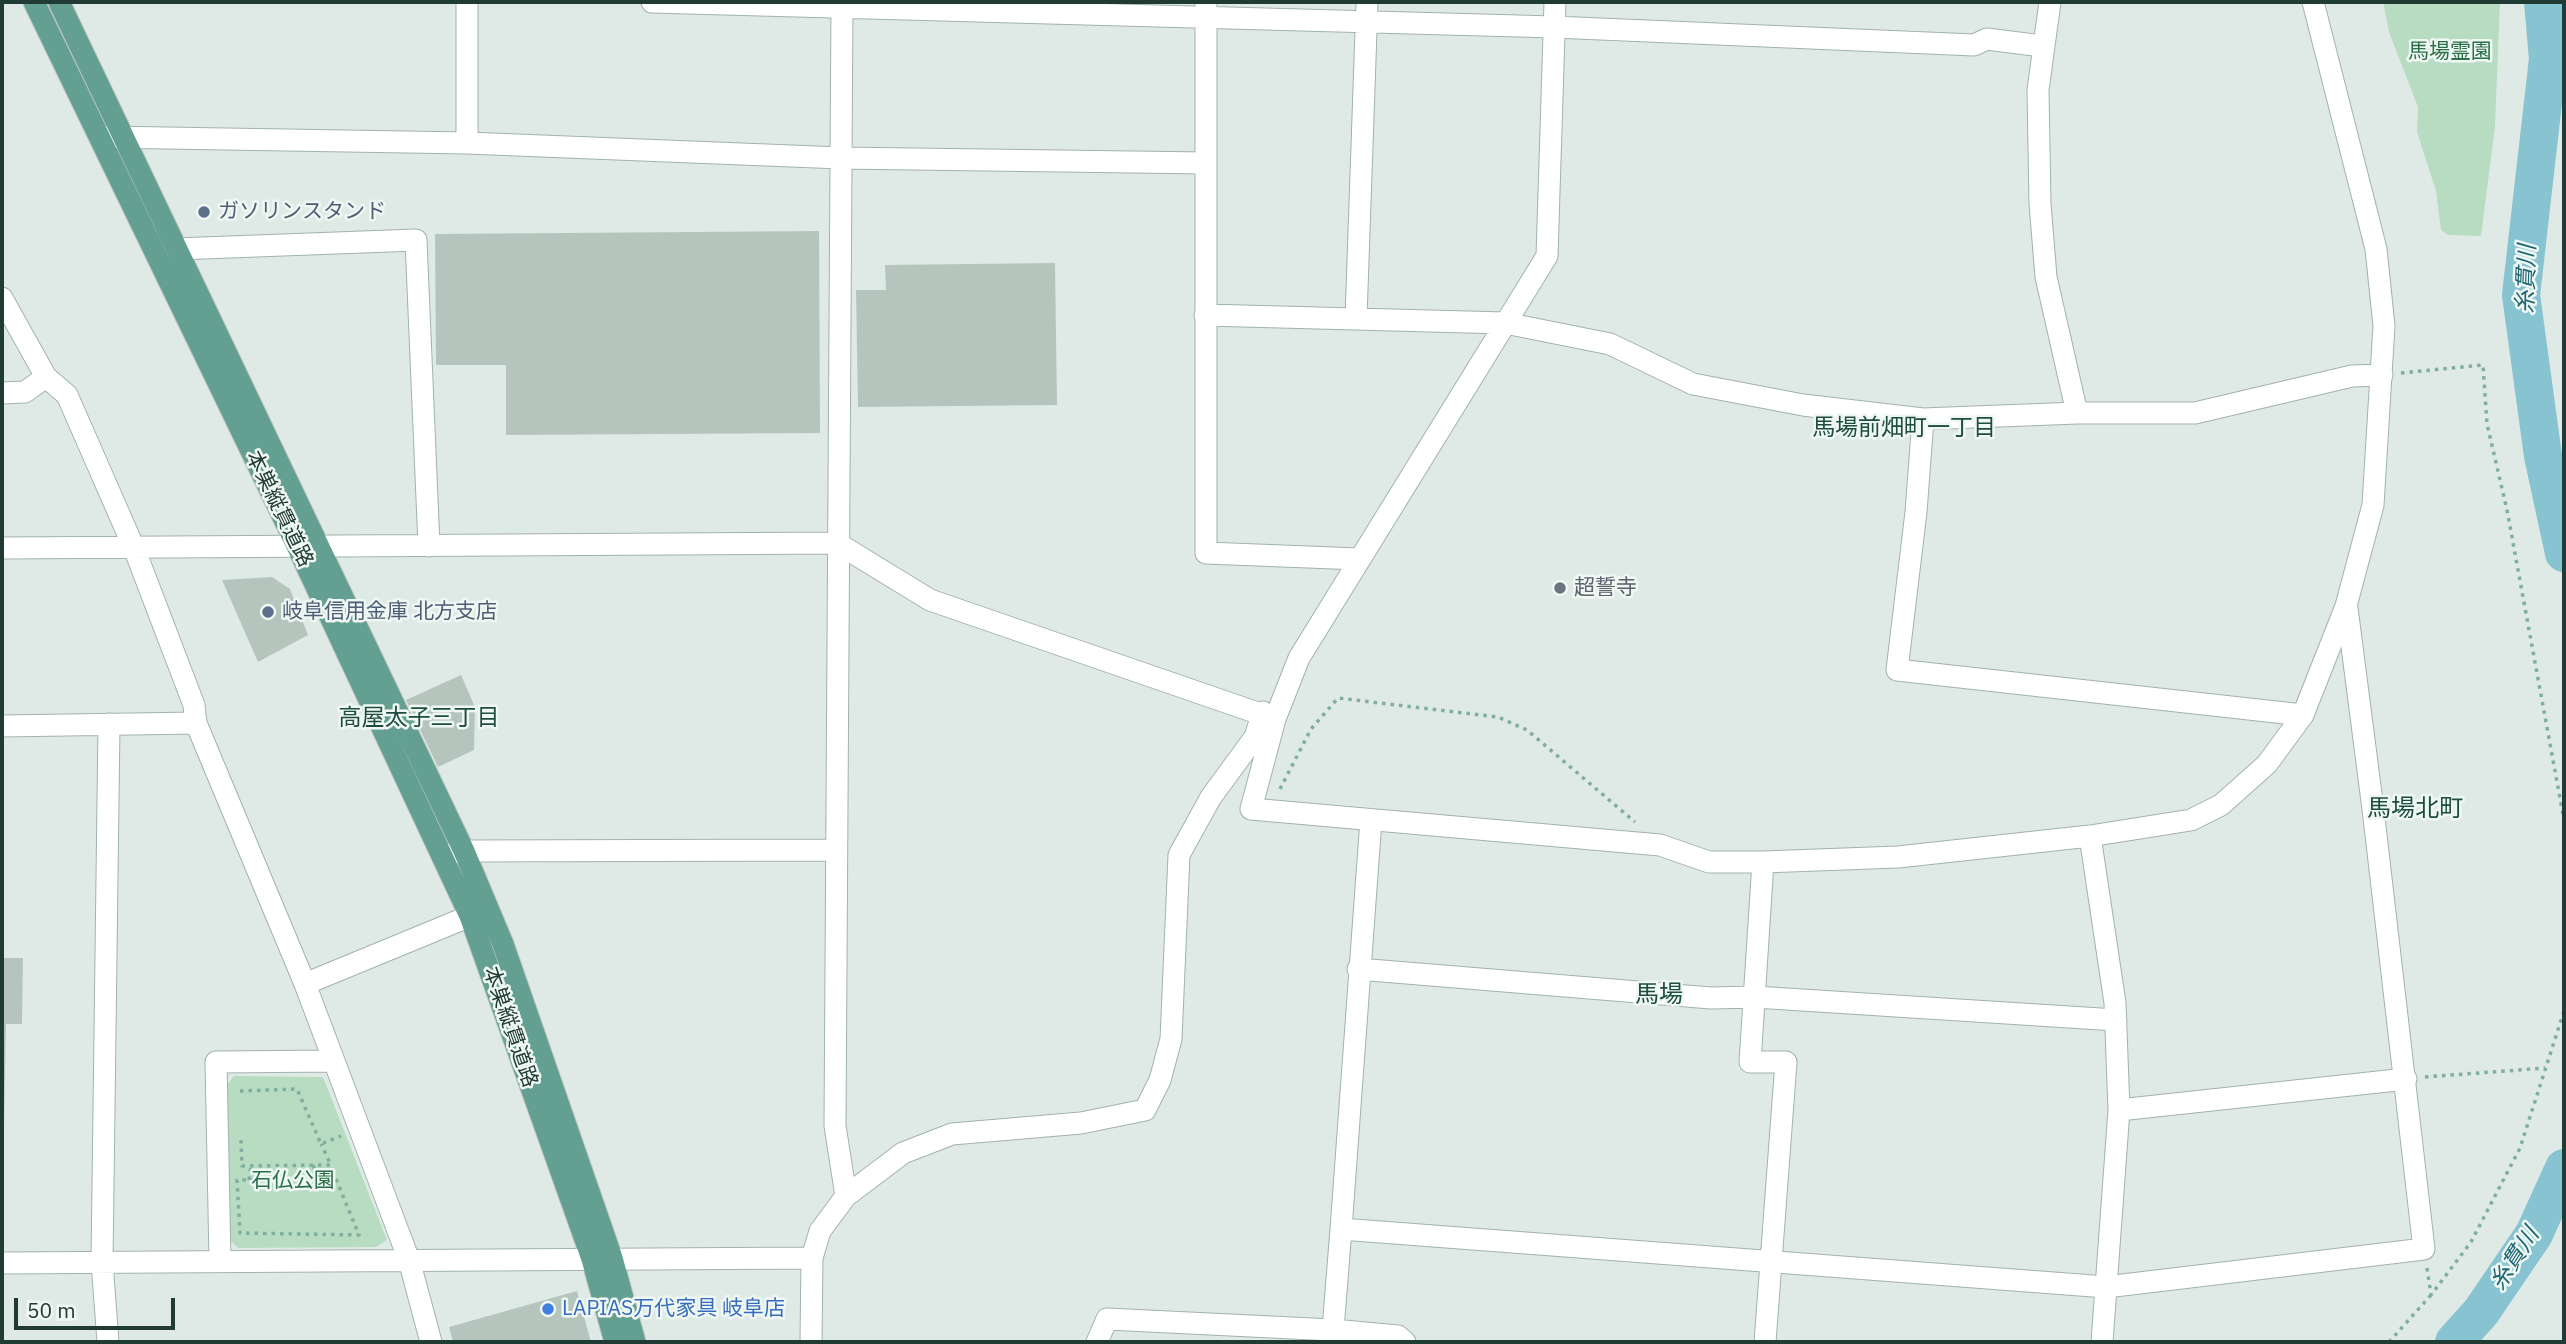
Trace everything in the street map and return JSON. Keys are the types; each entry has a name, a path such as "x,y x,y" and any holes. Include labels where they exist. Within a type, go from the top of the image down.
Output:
{"main road":[{"name":"本巣縦貫道路","path":"34,2 298,548 454,854 503,944 602,1258 615,1342"},
{"name":"本巣縦貫道路","path":"59,2 321,546 454,854 470,916 635,1342"}],"street":[{"path":"467,2 467,143"},
{"path":"652,2 1367,11 1554,27 1974,45 1987,39 2042,46"},
{"path":"811,1342 811,1258 820,1231 846,1196 903,1153 952,1134 1081,1124 1145,1110 1160,1080 1171,1039 1179,855 1211,797 1269,715 1299,658 1546,256 1555,2"},
{"path":"2050,2 2042,46 2037,140 2046,277 2077,413"},
{"path":"1269,715 1251,809 1660,845 1709,862 1898,856 2090,836 2191,820 2221,806 2267,764 2303,715 2346,606 2374,505 2384,326 2376,249 2313,2"},
{"path":"842,5 836,543 835,1126 846,1196"},
{"path":"1207,9 1206,553 1359,559"},
{"path":"1356,318 1367,11"},
{"path":"100,137 124,135 467,143 841,158 1205,163"},
{"path":"176,249 416,240 429,546"},
{"path":"2,298 46,376 67,395 134,548 194,705 196,723 305,984 360,1129 409,1260 431,1342"},
{"path":"1205,316 1505,323 1610,344 1693,384 1803,405 1923,419 2077,413 2195,413 2351,376 2382,375"},
{"path":"2,393 25,392 46,376"},
{"path":"1923,419 1916,512 1897,670 2303,715"},
{"path":"2,548 836,543 930,600 1190,691 1269,715"},
{"path":"1341,1228 2106,1287 2424,1248 2406,1079 2346,606"},
{"path":"2,726 196,723"},
{"path":"108,1342 102,1262 109,724"},
{"path":"1333,1336 1371,820"},
{"path":"2090,836 2116,1020 2119,1110 2102,1342"},
{"path":"454,854 836,850"},
{"path":"1763,862 1750,1062 1786,1062 1765,1342"},
{"path":"305,984 470,916"},
{"path":"1358,969 1711,998 1755,997 2116,1020"},
{"path":"220,1260 216,1062 334,1061"},
{"path":"2119,1110 2406,1079"},
{"path":"2,1264 220,1260 811,1258"},
{"path":"1097,1342 1107,1319 1333,1336 1398,1336 1405,1342"}],"path":[{"path":"2382,375 2483,365 2487,424 2507,510 2564,820"},
{"path":"1270,811 1311,729 1338,698 1499,717 1527,730 1660,845"},
{"path":"2389,1342 2431,1295 2471,1242 2520,1148 2564,1011"},
{"path":"2406,1079 2545,1069"},
{"path":"240,1102 240,1090 297,1090 331,1165 242,1166 241,1128"},
{"path":"321,1144 360,1129"},
{"path":"313,1165 318,1179"},
{"path":"249,1180 251,1166"},
{"path":"318,1179 336,1179 359,1235 240,1233 237,1180 318,1179"},
{"path":"2424,1248 2431,1295"}],"green space":[{"name":"馬場霊園","path":"2383,2 2500,2 2495,126 2481,236 2448,235 2441,230 2436,191 2417,132 2418,107 2389,32"},
{"name":"石仏公園","path":"234,1076 323,1077 387,1240 376,1247 238,1248 227,1237 226,1086"}],"building":[{"path":"819,231 820,433 506,435 506,365 436,365 435,234"},
{"path":"1055,263 1057,405 858,407 856,290 886,290 885,265"},
{"name":"岐阜信用金庫 北方支店","path":"272,577 290,589 308,635 258,662 222,580"},
{"path":"461,675 475,707 474,750 438,767 406,700"},
{"path":"2,958 23,958 22,1024 6,1024 4,1128"},
{"name":"LAPIAS万代家具 岐阜店","path":"577,1291 591,1342 453,1342 449,1327"}],"waterway":[{"name":"糸貫川","path":"2543,2 2548,59 2521,295 2543,456 2564,553"},
{"name":"糸貫川","path":"2454,1342 2481,1312 2534,1234 2564,1168"}],"place":[{"name":"ガソリンスタンド","path":"204,212"},
{"name":"超誓寺","path":"1560,588"},
{"name":"岐阜信用金庫 北方支店","path":"268,612"},
{"name":"LAPIAS万代家具 岐阜店","path":"548,1309"}],"district":[{"name":"馬場前畑町一丁目","path":"1904,428"},
{"name":"高屋太子三丁目","path":"419,718"},
{"name":"馬場北町","path":"2415,809"},
{"name":"馬場","path":"1659,995"}]}
